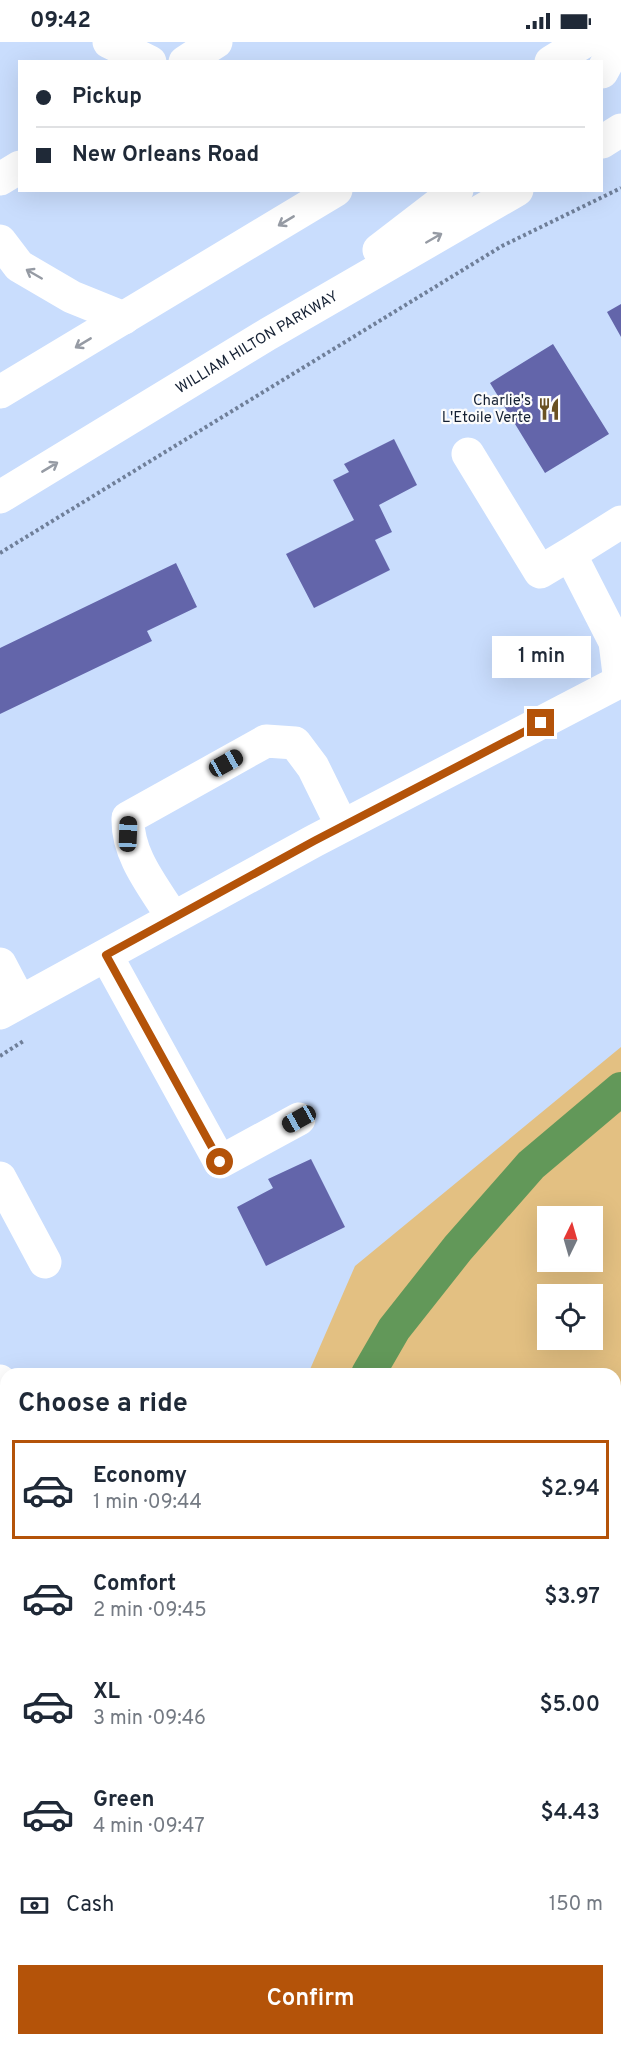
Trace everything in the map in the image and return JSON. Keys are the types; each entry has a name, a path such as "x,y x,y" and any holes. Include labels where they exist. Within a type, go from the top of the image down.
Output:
{"main road":[{"path":"188,60 216,42"},
{"path":"554,60 584,42"},
{"path":"603,70 618,42"},
{"path":"603,141 621,130"},
{"path":"0,179 18,168"},
{"path":"0,392 333,192"},
{"path":"268,334 454,192"},
{"name":"WILLIAM HILTON PARKWAY","path":"0,497 268,334 514,192"},
{"path":"0,241 19,266 72,297 124,318"},
{"path":"468,454 540,572 621,522"},
{"path":"0,964 10,1008 342,826 621,681 615,642 570,554"},
{"path":"173,918 134,855 128,834 128,818 266,741 295,743 313,767 342,826"},
{"path":"106,955 220,1162 299,1119"},
{"path":"0,1178 45,1262"}],"path":[{"path":"0,553 502,246 621,188"}],"shaded area":[{"path":"621,1047 621,1368 311,1368 355,1266"}],"building":[{"path":"621,304 621,337 607,312"},
{"name":"Charlie's L'Etoile Verte","path":"553,344 609,434 545,473 490,383"},
{"path":"394,439 417,485 379,505 392,532 375,540 390,570 314,608 286,554 354,520 333,480 349,472 344,464"},
{"path":"176,563 197,607 147,631 152,641 0,714 0,648"},
{"path":"311,1159 345,1227 266,1266 237,1207 273,1188 268,1179"}],"waterway":[{"path":"371,1368 394,1329 458,1248 531,1165 621,1089"}],"place":[{"name":"Charlie's L'Etoile Verte","path":"549,409"}],"route":[{"path":"220,1162 106,955 314,841 541,723"}]}
